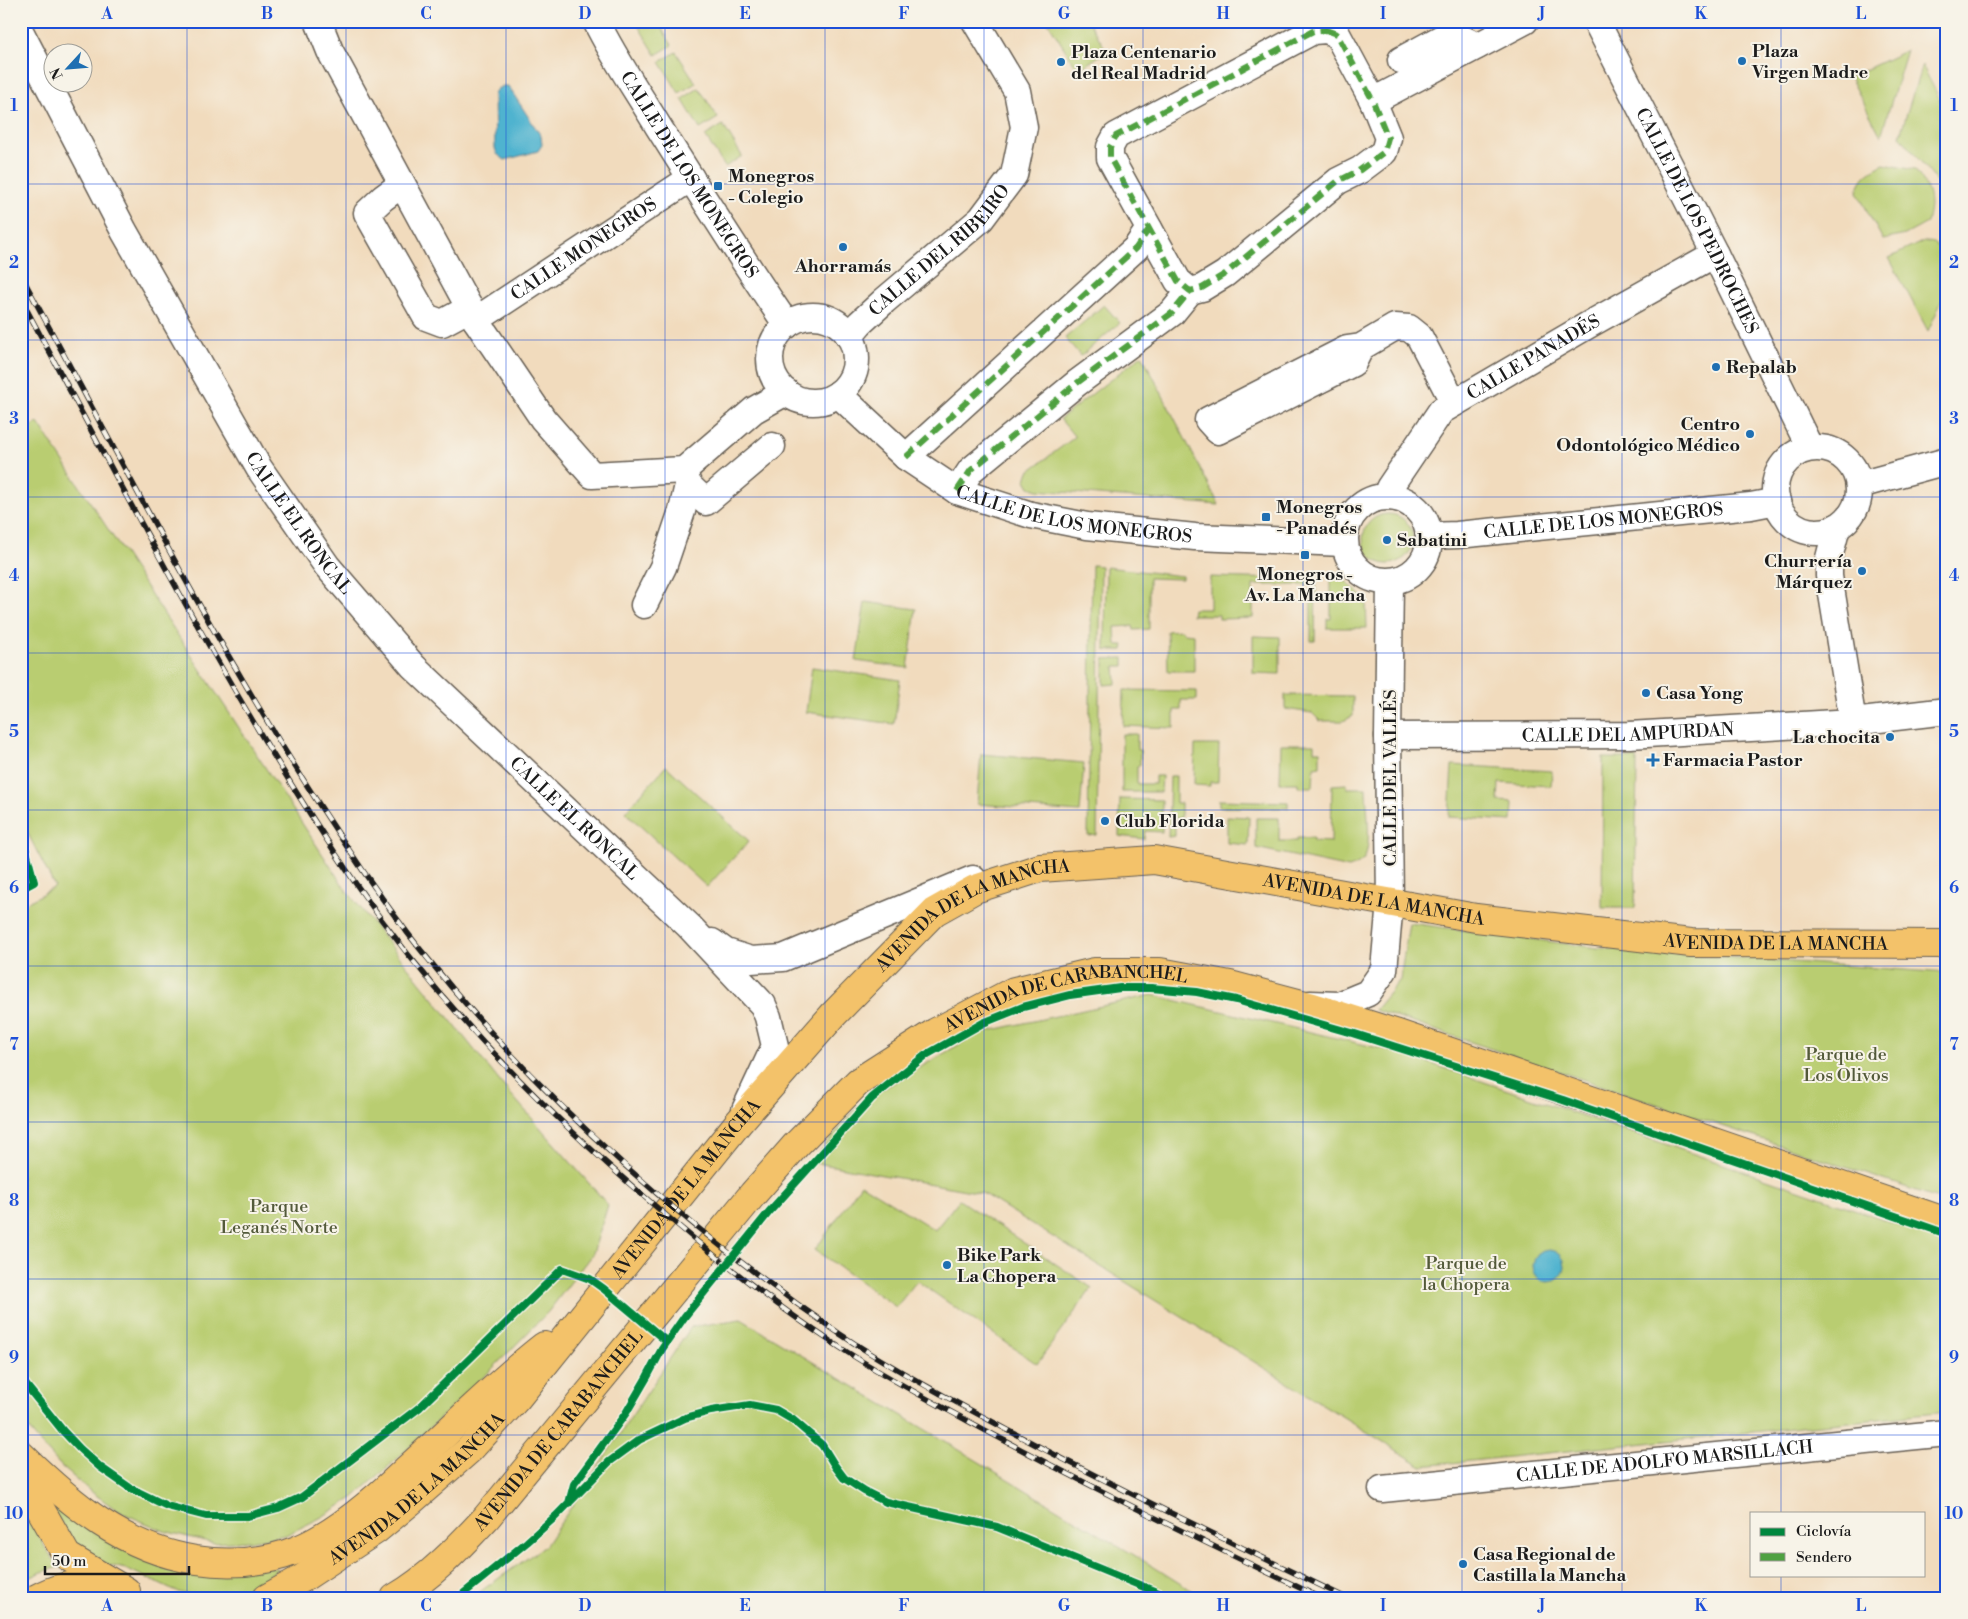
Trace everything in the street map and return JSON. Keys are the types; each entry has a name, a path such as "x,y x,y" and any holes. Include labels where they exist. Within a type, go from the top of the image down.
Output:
{"main road":[{"name":"AVENIDA DE LA MANCHA","path":"267,1598 303,1578 376,1530 469,1450 512,1404 739,1122 834,1014 934,912 975,889 1040,868 1154,860 1476,918 1691,943 1947,944"},
{"name":"AVENIDA DE CARABANCHEL","path":"395,1598 444,1561 486,1518 753,1194 796,1145 858,1082 936,1032 1014,991 1094,972 1160,972 1230,985 1304,1004 1395,1033 1947,1222"},
{"path":"21,1455 52,1484 95,1519 124,1537 154,1550 186,1558 215,1562 242,1563 270,1558 298,1550 323,1536 387,1489 530,1356 584,1314"},
{"path":"21,1476 67,1556 133,1594"},
{"path":"37,1598 49,1591 68,1585 87,1583 107,1585 133,1594"}],"street":[{"path":"318,21 330,51 473,314 543,419 592,475 686,478 706,502 772,446"},
{"name":"CALLE DE LOS MONEGROS","path":"596,21 608,46 757,282 787,325"},
{"name":"CALLE DEL RIBEIRO","path":"849,336 878,306 981,220 1014,175 1024,127 1017,91 975,21"},
{"path":"1373,101 1525,21"},
{"name":"CALLE DE LOS PEDROCHES","path":"1596,21 1715,254 1810,448"},
{"path":"957,492 971,470 1077,383 1172,313 1190,291 1202,288 1225,274 1338,181 1360,170 1384,152 1388,138 1373,101 1337,34 1326,30 1314,31 1116,136 1110,147 1110,158 1178,281 1190,291"},
{"name":"CALLE EL RONCAL","path":"21,33 124,231 259,468 328,566 420,672 689,926 763,1005 775,1046 739,1122"},
{"path":"1401,60 1451,34 1476,46"},
{"name":"CALLE MONEGROS","path":"402,184 382,198 367,213 426,317 442,323 473,314 691,178"},
{"path":"906,457 1136,248 1149,229"},
{"name":"CALLE PANADÉS","path":"1389,497 1389,488 1441,411 1715,254"},
{"path":"816,316 827,318 840,325 849,336 854,348 855,368 847,385 838,394 826,400 812,402 798,399 786,392 776,380 771,363 774,342 787,325 799,318 816,316"},
{"path":"1361,347 1353,363 1218,431 1208,420 1347,349 1361,347 1395,327 1409,328 1419,336 1454,404"},
{"path":"644,605 663,567 682,511 686,478 754,410 786,392"},
{"name":"CALLE DE LOS MONEGROS","path":"838,394 906,457 957,492 1031,515 1087,526 1195,537 1344,543"},
{"path":"1810,448 1823,448 1836,452 1855,471 1859,485 1857,504 1852,514 1837,527 1817,532 1806,530 1788,520 1781,511 1777,501 1775,487 1778,474 1786,462 1796,453 1810,448"},
{"path":"1859,485 1947,461"},
{"path":"1389,497 1404,500 1416,509 1425,521 1429,536 1427,552 1419,567 1406,578 1390,582 1377,581 1360,572 1348,556 1344,543 1345,528 1351,515 1362,505 1374,498 1389,497"},
{"name":"CALLE DE LOS MONEGROS","path":"1429,536 1456,535 1741,507 1777,501"},
{"path":"1837,527 1829,558 1829,576 1860,721"},
{"name":"CALLE DEL VALLÉS","path":"1304,1004 1339,1005 1368,993 1384,970 1390,902 1388,736 1390,582"},
{"name":"CALLE DEL AMPURDAN","path":"1860,721 1947,705"},
{"name":"CALLE DEL AMPURDAN","path":"1388,736 1630,734 1860,721 1947,711"},
{"name":"CALLE EL RONCAL","path":"689,926 726,952 751,960 783,958 974,879 1040,868"},
{"name":"CALLE DE ADOLFO MARSILLACH","path":"1382,1489 1947,1433"}],"green space":[{"path":"640,21 657,21 672,45 656,55 637,24"},
{"path":"1047,21 1088,21 1107,51 1078,70"},
{"path":"1907,50 1881,136 1850,77"},
{"path":"676,52 696,83 679,93 660,62"},
{"path":"1922,65 1947,113 1947,192 1941,190 1900,135"},
{"path":"699,88 718,118 700,129 682,99"},
{"path":"723,125 742,156 725,167 705,136"},
{"path":"1884,164 1915,170 1927,189 1930,207 1927,223 1905,235 1883,240 1857,192 1861,182 1867,175"},
{"path":"1924,241 1933,243 1947,255 1947,290 1928,331 1889,258"},
{"path":"1104,305 1120,323 1081,356 1065,338"},
{"path":"1142,355 1219,505 1038,490 1030,487 1026,480 1029,471 1075,437 1060,419"},
{"name":"Parque Leganés Norte","path":"38,423 346,890 501,1083 608,1205 593,1253 548,1312 488,1373 353,1498 320,1518 286,1535 249,1541 213,1543 164,1531 118,1511 62,1467 21,1419 21,906 55,887 21,820 21,431"},
{"path":"1383,514 1393,514 1406,521 1413,534 1413,544 1406,557 1393,564 1383,564 1374,560 1367,553 1363,544 1363,534 1367,525 1374,518"},
{"path":"1092,565 1101,566 1097,835 1088,836"},
{"path":"1106,567 1182,576 1182,579 1149,578 1149,629 1134,630 1133,626 1115,627 1116,645 1124,645 1123,650 1105,650"},
{"path":"1340,576 1365,599 1367,628 1327,628 1327,619 1331,619 1331,577"},
{"path":"1210,577 1316,580 1315,641 1311,641 1311,585 1253,585 1253,618 1219,619 1219,615 1192,615 1193,609 1210,609"},
{"path":"865,602 916,609 908,668 856,661"},
{"path":"1182,630 1183,633 1194,634 1194,671 1168,671 1167,631"},
{"path":"1253,636 1280,637 1280,674 1253,673"},
{"path":"1124,658 1124,666 1115,666 1116,684 1104,685 1104,659"},
{"path":"812,667 900,680 894,724 806,712"},
{"path":"1124,690 1197,691 1197,700 1181,700 1181,710 1174,710 1174,728 1123,726"},
{"path":"1285,695 1353,696 1353,716 1343,721 1320,721 1312,713 1285,709"},
{"path":"1122,734 1137,734 1137,750 1140,750 1140,765 1137,766 1137,784 1155,784 1155,776 1162,776 1161,792 1122,792"},
{"path":"1281,744 1314,744 1314,751 1320,751 1320,766 1314,767 1313,787 1298,787 1298,783 1280,783"},
{"path":"1195,745 1219,745 1218,782 1210,782 1210,786 1194,785"},
{"path":"981,754 1084,763 1080,812 977,804"},
{"path":"1603,758 1637,758 1635,908 1602,908"},
{"path":"1452,765 1552,771 1551,786 1499,783 1498,801 1513,802 1512,821 1449,817"},
{"path":"666,766 749,841 707,887 625,812"},
{"path":"1170,776 1176,776 1176,803 1181,803 1181,818 1175,818 1175,836 1168,837"},
{"path":"1347,784 1347,788 1366,788 1368,846 1366,854 1360,863 1349,868 1256,848 1256,818 1279,818 1279,841 1297,841 1297,838 1313,838 1313,841 1331,842 1332,785"},
{"path":"1120,799 1162,800 1162,832 1145,831 1144,839 1119,836"},
{"path":"1219,800 1288,802 1288,808 1219,807"},
{"path":"1227,816 1249,817 1248,845 1227,843"},
{"name":"Parque de Los Olivos","path":"1409,923 1598,948 1947,973 1947,1201 1375,1010 1400,980"},
{"name":"Parque de la Chopera","path":"1152,995 1400,1053 1947,1241 1947,1412 1422,1466 982,1193 811,1162 864,1100 979,1033"},
{"name":"Bike Park La Chopera","path":"861,1184 935,1230 959,1200 1092,1288 1037,1364 917,1281 896,1307 815,1250"},
{"path":"741,1319 1203,1598 471,1598 546,1545 691,1327"},
{"path":"52,1499 76,1517 279,1569 255,1584 224,1596 207,1598 172,1590 130,1570 108,1565 77,1547 52,1509"},
{"path":"21,1502 46,1549 59,1567 42,1572 21,1582"}],"water":[{"path":"503,86 508,86 510,89 541,136 542,145 538,151 505,160 497,154 495,148 494,93"},
{"path":"1549,1250 1555,1251 1560,1255 1564,1260 1564,1272 1560,1277 1555,1281 1549,1282 1543,1281 1538,1277 1534,1272 1533,1266 1534,1260 1538,1255 1543,1251"}],"railway":[{"path":"21,275 127,474 200,605 275,735 315,798 379,894 420,949 513,1057 564,1108 616,1157 725,1250 782,1293 858,1346 933,1390 1079,1467 1346,1598"},
{"path":"21,299 181,596 265,742 310,814 356,884 426,977 464,1021 545,1105 630,1184 712,1254 792,1315 851,1354 925,1397 1065,1472 1321,1598"}],"marked path":[{"path":"1326,30 1337,34 1373,101 1388,138 1384,152 1360,170 1338,181 1225,274 1202,288 1190,291 1178,281 1110,158 1110,147 1116,136 1313,31 1326,30"},
{"path":"906,457 1136,248 1149,229"},
{"path":"957,491 971,470 1077,383 1172,313 1190,291"}],"cycle path":[{"path":"21,832 34,882 21,889"},
{"path":"569,1503 574,1484 626,1413 662,1349 685,1316 769,1212 872,1098 926,1055 983,1023 1023,1007 1070,995 1120,988 1151,988 1197,992 1236,1000 1352,1033 1563,1100 1947,1234"},
{"path":"21,1379 80,1449 100,1467 130,1488 167,1506 206,1516 248,1516 278,1508 302,1497 420,1407 562,1269 590,1279 666,1341"},
{"path":"458,1598 527,1542 556,1516 609,1462 639,1440 685,1418 711,1411 750,1405 776,1410 793,1420 822,1445 844,1478 886,1502 997,1527 1171,1598"}],"place":[{"name":"Plaza Virgen Madre","path":"1742,61"},
{"name":"Plaza Centenario del Real Madrid","path":"1061,62"},
{"name":"Monegros - Colegio","path":"718,186"},
{"name":"Ahorramás","path":"843,247"},
{"name":"Repalab","path":"1716,367"},
{"name":"Centro Odontológico Médico","path":"1750,434"},
{"name":"Monegros - Panadés","path":"1266,517"},
{"name":"Sabatini","path":"1387,540"},
{"name":"Monegros - Av. La Mancha","path":"1305,555"},
{"name":"Churrería Márquez","path":"1862,571"},
{"name":"Casa Yong","path":"1646,693"},
{"name":"La chocita","path":"1890,737"},
{"name":"Farmacia Pastor","path":"1653,760"},
{"name":"Club Florida","path":"1105,821"},
{"name":"Bike Park La Chopera","path":"947,1265"},
{"name":"Casa Regional de Castilla la Mancha","path":"1463,1564"}]}
